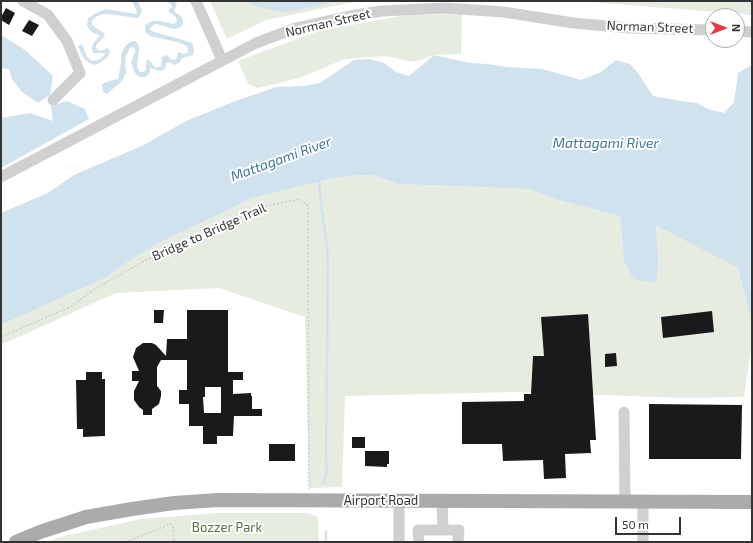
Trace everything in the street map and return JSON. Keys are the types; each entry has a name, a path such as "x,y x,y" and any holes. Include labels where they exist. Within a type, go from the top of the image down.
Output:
{"main road":[{"name":"Airport Road","path":"16,542 40,532 86,517 174,503 218,500 399,502 752,502"}],"street":[{"path":"23,1 48,14 67,41 80,73 52,100"},
{"path":"196,1 222,60"},
{"name":"Norman Street","path":"1,177 256,43 296,28 349,16 382,11 453,8 504,12 573,23 629,28 705,30"},
{"path":"624,412 625,501"},
{"path":"442,501 443,530"},
{"path":"643,501 643,542"},
{"path":"399,502 399,542"},
{"path":"419,542 418,530 459,530 458,542"}],"path":[{"name":"Bridge to Bridge Trail","path":"1,337 72,306 95,289 157,254 202,238 230,221 266,206 300,199 308,206 309,501"},
{"path":"126,542 171,524 173,525 174,542"}],"green space":[{"path":"210,1 359,1 266,20 227,39"},
{"path":"579,1 752,1 752,15 745,14 745,8 705,8 705,11"},
{"path":"462,14 461,54 434,55 413,62 386,56 345,59 299,78 258,88 248,84 238,61 318,31 407,15"},
{"path":"373,175 399,184 528,189 559,200 620,216 624,262 658,255 656,224 738,268 752,322 752,341 744,397 685,398 517,392 345,396 342,487 309,488 305,317 219,288 116,293 1,345 1,325 107,277 132,259 161,242 249,199 330,179 346,176"},
{"name":"Bozzer Park","path":"218,513 308,513 318,517 319,542 49,542 60,537 141,519"}],"water":[{"path":"132,1 138,1 142,11 140,16 137,18 104,14 97,16 92,21 92,25 105,34 96,45 96,48 100,51 108,48 110,52 107,58 96,65 89,63 83,57 78,46 82,44 87,57 92,61 98,60 104,56 105,53 93,53 93,44 100,35 93,33 89,29 87,25 88,18 106,9 135,14 137,13"},
{"path":"166,1 175,1 177,5 174,10 181,16 183,25 174,29 156,24 152,26 150,30 192,43 194,49 193,55 182,58 180,62 175,65 169,62 166,63 165,69 160,71 150,68 150,72 146,77 140,77 135,73 131,63 135,52 135,48 132,47 129,49 125,59 126,73 122,81 107,94 103,92 102,84 118,79 121,54 125,46 130,42 135,41 139,45 137,67 140,72 144,72 146,69 146,62 148,59 156,68 161,66 162,57 167,55 171,59 175,60 177,58 177,54 180,52 183,54 188,53 188,48 185,45 150,36 145,32 145,25 152,21 161,21 173,24 177,22 176,17 168,11 172,7 171,4"},
{"path":"249,1 336,1 299,10 280,12 251,5"},
{"path":"1,35 25,50 53,76 50,95 38,103 22,92 12,79 9,69 1,68"},
{"name":"Mattagami River","path":"434,55 470,63 542,69 581,80 601,72 616,60 630,64 638,73 653,96 697,103 708,109 724,113 734,102 738,73 752,65 752,322 738,268 656,225 658,255 657,283 634,279 624,262 620,216 559,200 528,189 399,184 373,175 346,176 330,179 249,199 161,242 132,259 107,277 1,325 1,213 48,193 74,175 144,145 186,121 233,102 276,87 304,86 320,83 354,60 369,59 384,63 396,72 409,76"},
{"path":"67,101 85,109 89,119 1,168 1,118 30,113 53,121 51,106"}],"building":[{"path":"6,8 15,13 9,25 1,20"},
{"path":"29,20 39,25 32,36 22,31"},
{"path":"154,310 164,310 163,323 154,323"},
{"path":"187,310 228,310 228,372 243,372 243,380 233,380 233,394 251,393 252,409 262,409 262,416 234,416 233,436 217,436 217,444 203,444 203,426 189,426 189,404 179,404 179,390 187,390 187,360 161,360 157,367 157,386 161,391 161,396 159,404 152,409 152,415 143,415 143,410 134,400 134,391 139,381 132,381 132,371 139,371 133,357 136,348 143,343 152,343 156,345 166,356 167,339 187,339","holes":["205,387 221,387 221,413 204,413 203,397 205,397"]},
{"path":"712,311 714,332 663,338 661,317"},
{"path":"588,314 596,440 590,440 591,453 565,454 566,478 544,479 543,460 503,461 502,444 462,444 462,402 524,401 524,394 531,394 533,356 544,356 541,317"},
{"path":"616,353 617,366 605,367 605,354"},
{"path":"86,372 102,372 102,379 105,379 105,436 83,437 83,429 77,429 76,380 86,380"},
{"path":"649,404 742,405 741,459 649,459"},
{"path":"352,437 365,437 365,448 352,448"},
{"path":"269,444 295,444 295,461 269,461"},
{"path":"365,451 389,451 389,464 387,464 387,467 365,466"}],"waterway":[{"path":"319,181 328,265 327,471 323,483"},
{"path":"326,532 326,542"}]}
